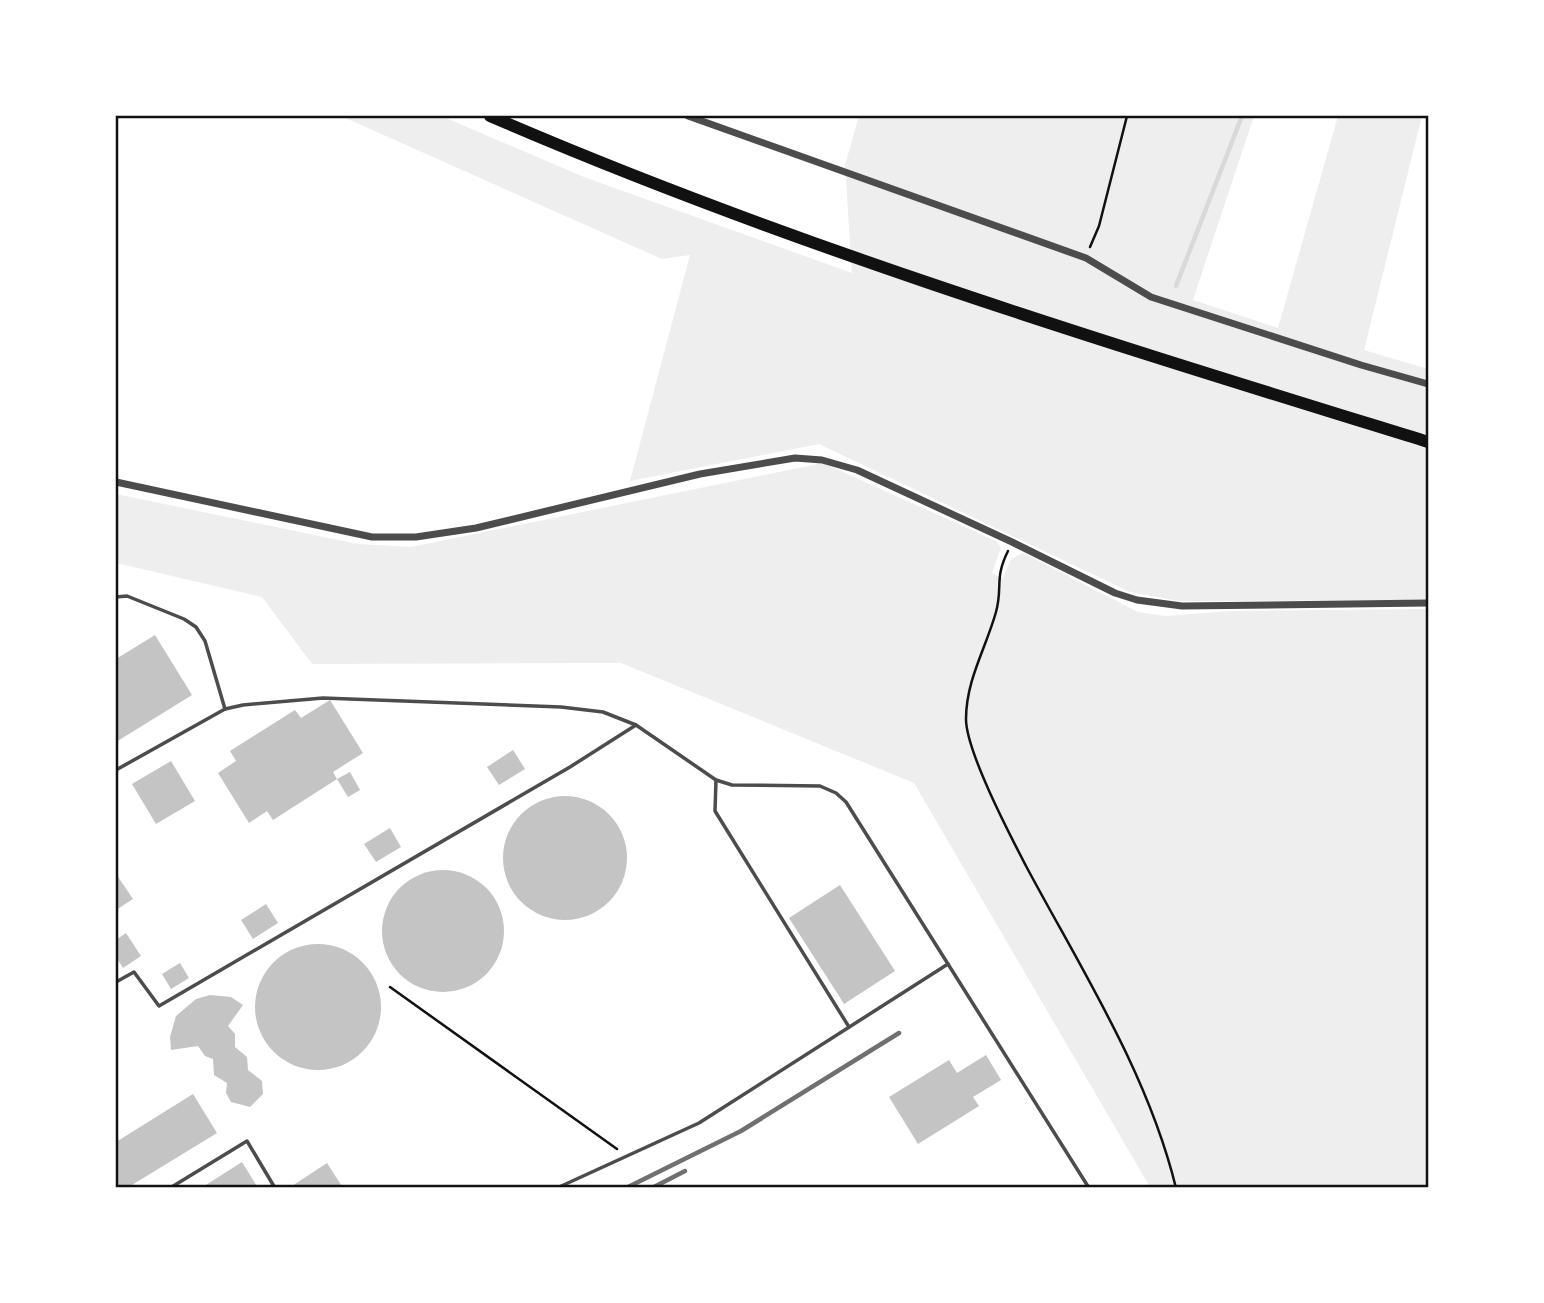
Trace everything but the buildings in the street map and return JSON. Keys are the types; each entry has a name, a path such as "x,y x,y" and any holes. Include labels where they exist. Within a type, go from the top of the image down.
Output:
{"main road":[{"path":"490,116 606,166 849,256 1009,311 1429,442"}],"street":[{"path":"688,116 1086,258 1151,297 1361,365 1429,383"},
{"path":"116,482 372,537 416,537 476,528 700,474 794,458 822,460 857,470 1115,593 1158,605 1429,603"}],"lane":[{"path":"116,597 127,596 184,619 196,627 205,641 225,709"},
{"path":"116,770 225,709 323,698 521,705 603,712 636,724 716,780 732,786 820,786 836,793 846,802 1089,1188"},
{"path":"116,982 134,972 159,1006 570,767 636,724"},
{"path":"716,780 715,811 849,1027"},
{"path":"557,1188 699,1122 948,964"},
{"path":"170,1188 247,1141 275,1188"}],"path":[{"path":"1086,258 1099,226 1127,116"},
{"path":"1012,542 998,570 996,612 980,651 967,700 965,722 1006,827 1146,1093 1176,1188"},
{"path":"390,987 620,1151"}],"shaded area":[{"path":"341,116 441,116 584,177 852,273 845,165 859,116 1254,116 1193,300 1278,328 1338,116 1422,116 1364,350 1428,369 1428,600 1179,601 1130,592 819,444 630,481 690,255 662,259"},
{"path":"823,463 996,541 1001,548 992,573 1003,578 1011,559 1023,553 1138,612 1165,616 1231,611 1428,609 1428,1187 1150,1187 914,783 621,663 312,664 262,597 116,563 116,494 358,544 411,547"}],"waterway":[{"path":"1176,286 1242,116"}],"railway":[{"path":"626,1188 741,1131 899,1033"},
{"path":"652,1188 685,1171"}]}
